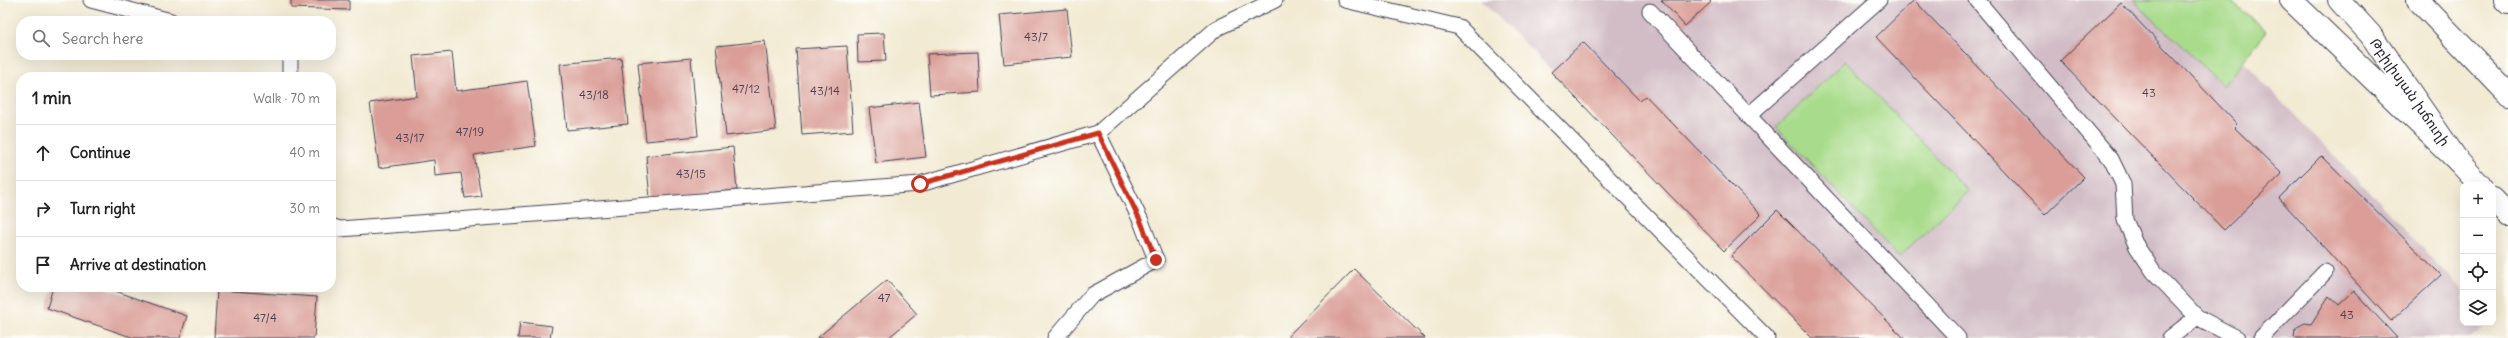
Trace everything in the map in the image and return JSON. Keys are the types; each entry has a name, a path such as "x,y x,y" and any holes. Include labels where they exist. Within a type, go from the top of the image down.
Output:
{"main road":[{"path":"2291,0 2458,161"},
{"name":"Թբիլիսյան խճուղի","path":"2339,0 2370,34 2458,161 2477,182"},
{"path":"2418,0 2508,94"},
{"path":"2505,0 2508,4"},
{"path":"2496,202 2508,215"}],"lane":[{"path":"90,0 152,16"},
{"path":"336,228 340,229 920,184 1098,133 1217,28 1275,0"},
{"path":"1345,0 1459,27 1767,338"},
{"path":"1749,115 1879,0"},
{"path":"1977,0 2111,158 2123,184 2125,220 2137,247 2154,272 2197,317 2237,338"},
{"path":"1650,11 1958,338"},
{"path":"290,60 290,72"},
{"path":"1055,338 1092,295 1156,260 1141,222 1098,133"},
{"path":"2261,338 2325,272"},
{"path":"2170,338 2197,317"}],"shaded area":[{"path":"1481,0 2184,0 2460,287 2460,326 2486,326 2470,338 1821,338"}],"green space":[{"path":"2134,0 2230,0 2267,31 2223,86"},
{"path":"1845,61 1968,191 1899,257 1776,127"}],"building":[{"path":"291,0 349,0 349,10 291,8"},
{"path":"1661,0 1709,0 1711,2 1685,26"},
{"path":"1914,0 2084,177 2045,215 1876,37"},
{"path":"2121,3 2237,124 2234,127 2282,174 2224,230 2060,61"},
{"path":"1067,9 1072,57 1004,64 999,15"},
{"path":"884,33 886,61 858,62 857,34"},
{"path":"765,41 776,130 726,136 716,46"},
{"path":"1583,42 1640,101 1646,96 1761,215 1724,251 1551,72"},
{"path":"847,46 853,131 802,135 796,49"},
{"path":"452,52 456,91 527,81 536,146 474,155 481,196 465,198 461,173 435,176 434,160 379,168 370,103 417,96 413,56"},
{"path":"978,52 980,92 930,95 927,54"},
{"path":"621,58 628,124 567,130 560,64"},
{"path":"691,58 698,136 646,141 638,63"},
{"path":"919,102 926,157 876,163 869,108"},
{"path":"733,147 737,190 650,199 646,156"},
{"path":"2321,156 2441,275 2391,321 2279,198"},
{"path":"1777,210 1904,338 1812,338 1731,256"},
{"path":"1354,269 1425,338 1289,338 1288,336"},
{"path":"887,280 917,314 888,338 817,338"},
{"path":"2354,291 2397,338 2294,338 2295,331 2299,326 2305,323 2311,324 2329,296 2339,305"},
{"path":"52,292 118,292 187,316 180,338 134,338 47,308"},
{"path":"217,292 246,292 317,297 314,338 214,338"},
{"path":"520,322 552,326 550,338 518,338"}],"route":[{"path":"920,184 1098,133 1141,222 1156,260"}]}
